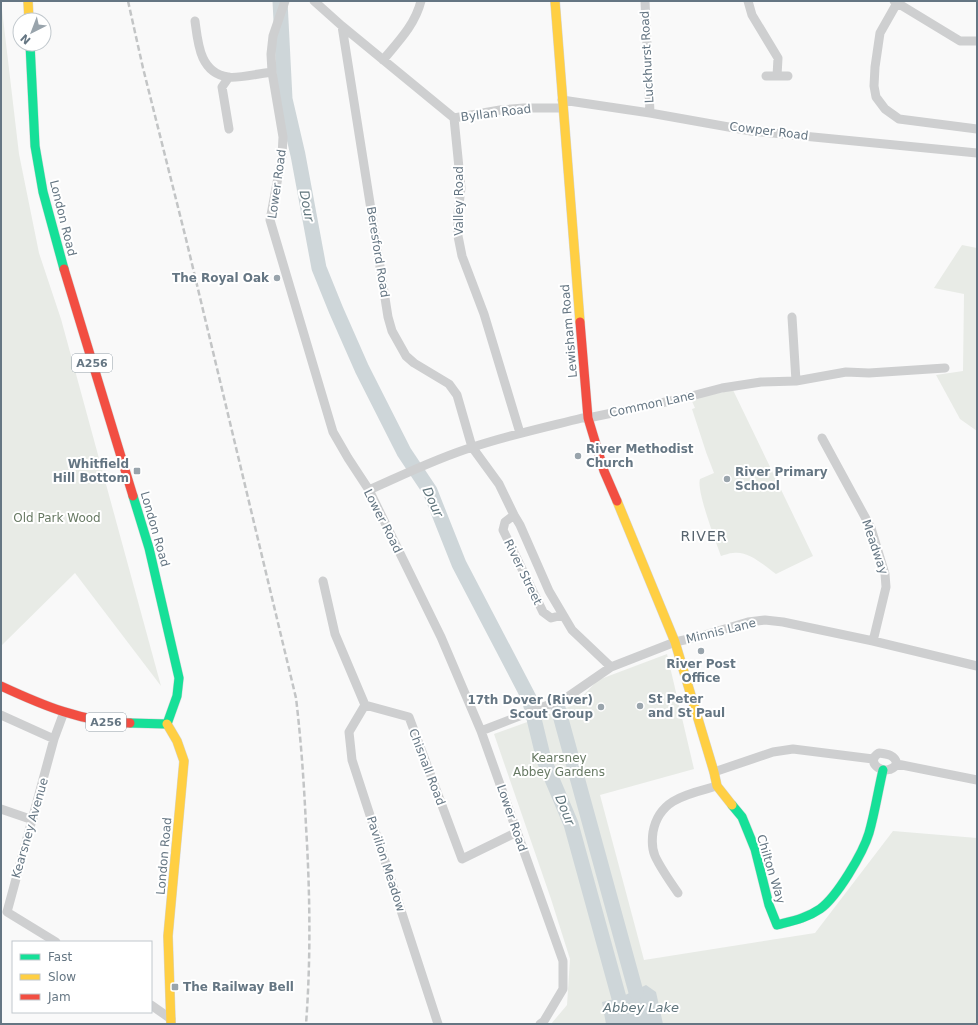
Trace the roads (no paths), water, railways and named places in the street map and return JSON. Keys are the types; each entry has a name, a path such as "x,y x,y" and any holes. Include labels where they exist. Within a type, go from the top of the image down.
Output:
{"street":[{"path":"28,1 29,12"},
{"name":"Lower Road","path":"285,1 273,36 272,72 283,137 282,156 270,220 334,432 348,458 369,490 441,637 481,731 563,961 563,989 544,1021 540,1024"},
{"path":"383,60 408,30 418,13 421,1"},
{"name":"Lewisham Road","path":"554,1 588,418 604,471 675,642"},
{"name":"Luckhurst Road","path":"645,1 650,113"},
{"path":"748,1 752,15 778,58 777,76"},
{"path":"316,2 342,26 454,118"},
{"path":"977,41 960,41 895,2 880,33 874,86 876,97 885,109 899,119 977,129"},
{"path":"195,21 197,41 204,62 214,72 229,78 272,72"},
{"name":"Beresford Road","path":"342,26 388,317 392,331 406,356 414,363 449,384 457,395 472,447"},
{"name":"London Road","path":"30,52 35,146 43,192 71,296 149,548 179,678 177,696 167,724 177,741 184,761 168,936 171,1021"},
{"path":"766,76 788,76"},
{"path":"228,129 222,87 229,78"},
{"name":"Cowper Road","path":"562,104 650,113 751,131 977,153"},
{"name":"Byllan Road","path":"454,118 500,110 562,104"},
{"name":"Valley Road","path":"454,118 461,188 458,212 458,236 462,256 484,314 520,433"},
{"path":"792,317 796,381"},
{"name":"Common Lane","path":"369,490 472,447 520,433 582,418 680,399 722,388 760,382 796,381 846,372 869,373 946,368"},
{"name":"Meadway","path":"822,438 871,528 885,574 886,587 873,641"},
{"name":"River Street","path":"472,447 499,484 520,525 549,591 572,630 611,667"},
{"name":"River Street","path":"514,515 505,522 503,530 533,592 543,612 551,618 563,615"},
{"path":"323,581 336,634 365,705"},
{"name":"Minnis Lane","path":"481,731 542,706 566,698 611,667 675,642 698,637 748,622 765,620 782,622 873,641 977,666"},
{"name":"Chilton Way","path":"675,642 717,786 742,818 755,849 769,904 777,925 803,918 820,909 835,894 852,870 869,834 883,770"},
{"name":"A256","path":"1,686 64,712 102,721 130,724 167,724"},
{"name":"Chisnall Road","path":"365,705 408,717 462,859 517,832"},
{"name":"Pavilion Meadow","path":"365,705 349,732 352,760 438,1024"},
{"name":"Kearsney Avenue","path":"54,941 4,913 33,820 54,739 64,712"},
{"path":"1,715 54,739"},
{"path":"714,772 773,752 793,749 873,759"},
{"path":"885,753 893,756 896,759 897,764 894,769 883,770 874,764 873,759 875,755 885,753"},
{"path":"897,764 977,780"},
{"path":"678,893 655,856 652,839 654,825 662,811 670,802 717,786"},
{"path":"1,809 33,820"},
{"path":"152,1006 171,1021"}],"water":[{"name":"Abbey Lake","path":"646,985 656,992 663,1024 606,1024 602,1002 619,998"}],"waterway":[{"name":"Dour","path":"280,1 285,99 298,155 319,268 362,369 404,452 430,491 459,564 529,698 544,760 571,824 619,998"},
{"name":"Dour","path":"558,708 636,992"}],"railway":[{"path":"128,1 296,698 303,778 308,876 309,950 306,1024"}],"place":[{"name":"The Royal Oak","path":"277,278"},
{"name":"River Methodist Church","path":"578,456"},
{"name":"Whitfield Hill Bottom","path":"137,471"},
{"name":"River Primary School","path":"727,479"},
{"name":"River Post Office","path":"701,651"},
{"name":"St Peter and St Paul","path":"640,706"},
{"name":"17th Dover (River) Scout Group","path":"601,707"},
{"name":"The Railway Bell","path":"175,987"}],"district":[{"name":"RIVER","path":"704,536"}],"park label":[{"name":"Old Park Wood","path":"57,518"},
{"name":"Kearsney Abbey Gardens","path":"559,765"}]}
